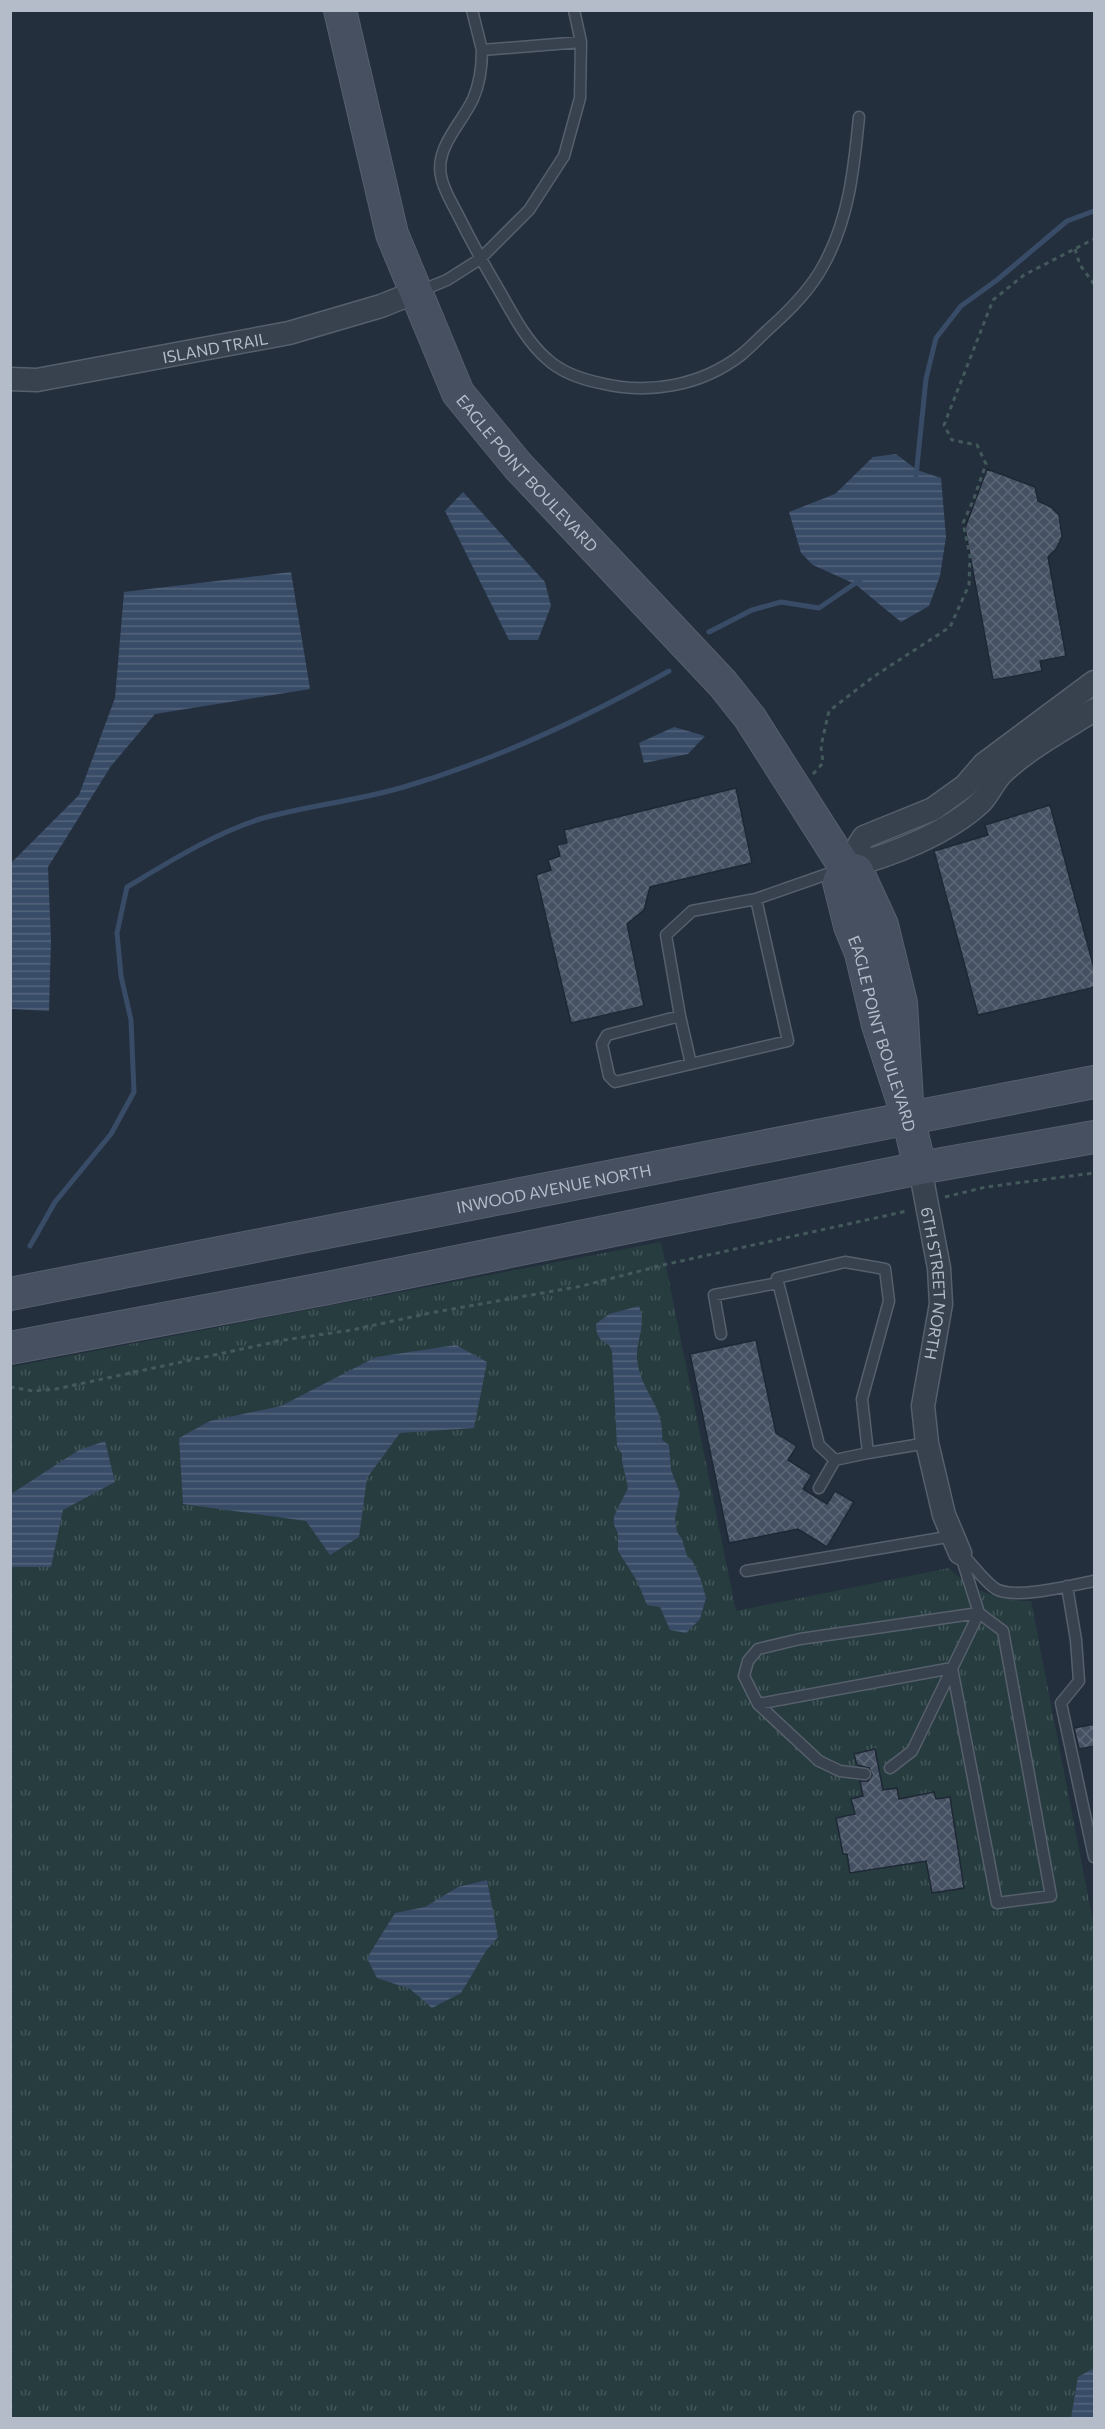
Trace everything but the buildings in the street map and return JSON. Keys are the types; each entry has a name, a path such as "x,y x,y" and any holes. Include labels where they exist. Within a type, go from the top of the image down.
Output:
{"main road":[{"name":"EAGLE POINT BOULEVARD","path":"340,10 392,234 458,393 518,466 675,633 750,718 845,867 839,882 850,926 861,953 878,1025 908,1117"},
{"name":"INWOOD AVENUE NORTH","path":"10,1294 1095,1082"},
{"name":"6TH STREET NORTH","path":"908,1117 920,1168"},
{"path":"10,1348 328,1288 920,1168 1095,1137"}],"street":[{"name":"ISLAND TRAIL","path":"10,378 37,380 289,333 381,306 416,292"},
{"path":"845,867 864,837 933,809 965,786 984,764 1095,681"},
{"path":"845,867 881,858 956,822 982,800 1002,773 1029,751 1095,710"},
{"name":"6TH STREET NORTH","path":"920,1168 939,1268 941,1304 923,1406 927,1443 944,1515 956,1544"}],"lane":[{"path":"471,10 482,50 482,67 473,99 443,150 440,175 445,190 480,259 535,347 548,360 567,372 589,381 622,389 664,387 692,381 717,370 740,355 790,310 823,267 844,214 852,180 859,117"},
{"path":"416,292 447,280 480,259 529,210 564,156 580,98 582,42 574,10"},
{"path":"482,50 582,42"},
{"path":"691,1064 666,935 692,911 756,899 845,867"},
{"path":"680,1016 607,1035 602,1044 609,1076 615,1082 788,1041 756,899"},
{"path":"835,1460 819,1445 777,1278 845,1262 885,1269 889,1301 862,1399 868,1453"},
{"path":"721,1334 714,1295 778,1283"},
{"path":"819,1488 835,1460 927,1443"},
{"path":"746,1571 956,1544"},
{"path":"956,1544 997,1589 1022,1592 1095,1581"},
{"path":"952,1668 997,1903 1051,1896 1003,1631 980,1614 956,1544"},
{"path":"1067,1586 1076,1640 1079,1681 1061,1703 1095,1857"},
{"path":"890,1768 912,1751 980,1614"},
{"path":"865,1774 840,1771 819,1761 758,1704 744,1676 748,1660 758,1649 800,1639 980,1614"},
{"path":"758,1704 952,1668"}],"path":[{"path":"796,790 823,763 821,746 829,711 873,676 950,627 969,585 970,556 963,523 986,464 977,445 952,440 944,425 993,300 1024,276 1095,239"},
{"path":"1075,249 1080,265 1095,284"},
{"path":"951,1195 986,1187 1095,1173"},
{"path":"10,1387 33,1390 56,1389 284,1340 352,1330 430,1313 582,1286 673,1263 902,1212"}],"green space":[{"path":"661,1242 736,1611 949,1568 966,1583 986,1593 1008,1599 1031,1601 1094,1927 1094,2418 11,2418 11,1367"}],"water":[{"path":"896,454 917,470 941,478 946,537 940,576 929,606 901,622 855,584 813,565 801,553 789,512 835,494 873,457"},
{"path":"463,492 545,582 551,606 538,640 509,640 445,511"},
{"path":"291,572 310,689 155,714 111,766 48,867 51,940 49,1011 11,1009 11,863 79,795 115,698 124,592"},
{"path":"674,727 705,736 688,754 644,763 639,743"},
{"path":"639,1306 642,1321 637,1349 638,1365 660,1418 662,1440 669,1445 671,1470 680,1493 675,1519 677,1532 701,1580 706,1598 700,1619 686,1633 670,1630 660,1607 647,1605 637,1581 618,1551 618,1534 614,1525 614,1516 628,1488 622,1454 617,1446 612,1351 609,1345 599,1337 596,1324 609,1314"},
{"path":"456,1345 487,1362 474,1428 400,1433 367,1478 359,1537 330,1555 306,1521 183,1504 179,1438 210,1421 281,1406 376,1357"},
{"path":"105,1441 115,1482 63,1510 51,1567 11,1567 11,1494 79,1450"},
{"path":"487,1880 498,1937 486,1951 461,1993 432,2008 410,1989 377,1978 367,1958 395,1913 425,1907 458,1887"},
{"path":"1094,2368 1094,2418 1071,2418 1078,2377"}],"waterway":[{"path":"916,476 926,379 936,338 961,306 997,280 1067,221 1094,211"},
{"path":"709,632 752,610 781,602 819,608 860,580"},
{"path":"30,1246 55,1202 111,1134 134,1092 131,1020 121,976 117,933 127,887 225,832 278,814 371,796 475,763 541,736 669,671"}]}
